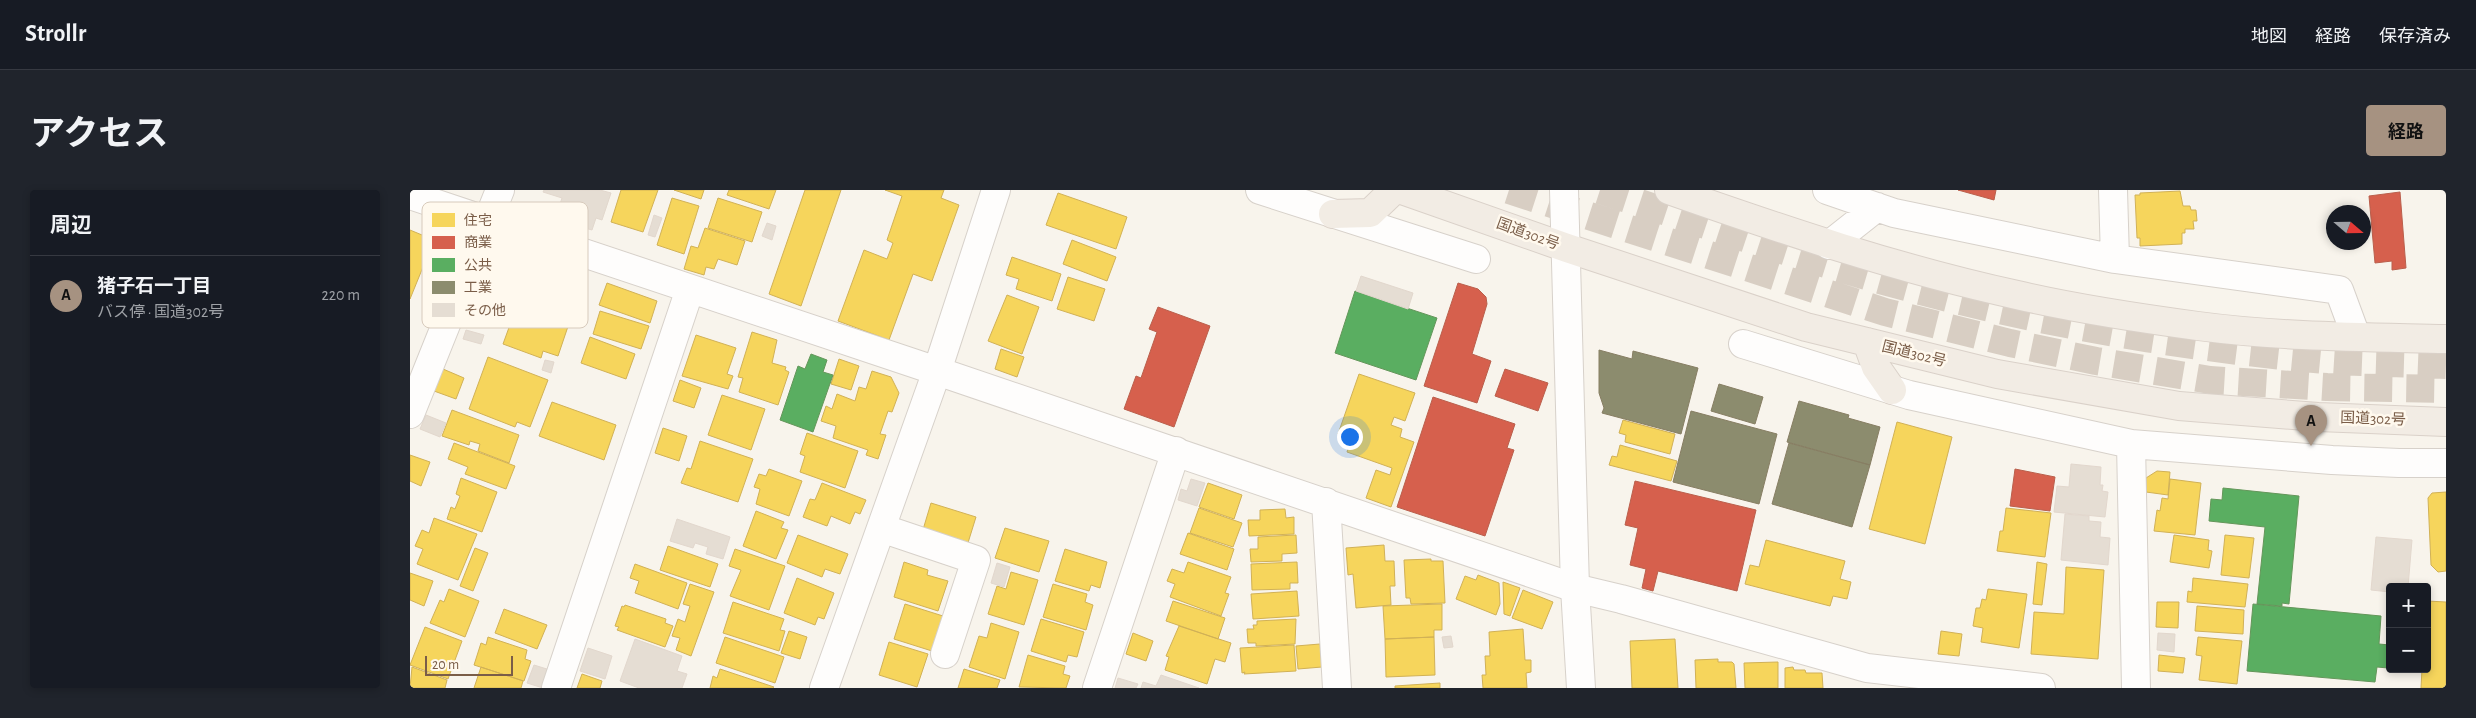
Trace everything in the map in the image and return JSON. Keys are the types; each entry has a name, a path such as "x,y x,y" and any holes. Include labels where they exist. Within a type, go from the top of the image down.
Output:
{"highway":[{"path":"1333,214 1370,213 1394,190"},
{"name":"国道302号","path":"1402,190 1567,248 1798,324 1997,374 2179,406 2318,417 2446,422"},
{"path":"1669,190 1830,245 1884,261 2008,293 2077,307 2200,326 2356,336 2446,339"},
{"path":"1868,342 1876,366 1892,390"}],"street":[{"path":"495,202 500,190"},
{"path":"824,688 937,370 996,190"},
{"path":"1260,190 1476,259"},
{"path":"1564,190 1575,588 1581,688"},
{"path":"1827,190 1894,213 2115,259 2339,290 2356,336"},
{"path":"2113,190 2115,259"},
{"path":"410,195 432,202"},
{"path":"1830,245 1877,207"},
{"path":"588,254 937,370 1575,588 1621,599 1867,678 2042,688"},
{"path":"556,688 690,289"},
{"path":"410,414 445,328"},
{"path":"1744,344 1892,390 1971,410 2130,444 2332,460 2446,463"},
{"path":"2130,444 2136,688"},
{"path":"1097,688 1176,451"},
{"path":"1326,502 1337,688"},
{"path":"881,528 976,560 945,654"}],"building: 住宅":[{"path":"621,190 658,190 643,232 611,222"},
{"path":"674,190 704,190 701,199"},
{"path":"729,190 776,190 769,209 727,195"},
{"path":"805,190 841,190 801,306 769,294"},
{"path":"885,190 944,190 941,198 959,205 932,281 913,274 889,340 838,321 864,250 887,259 893,243 887,240 902,196"},
{"path":"2180,191 2183,206 2190,206 2191,210 2196,210 2197,221 2193,221 2194,229 2185,229 2185,233 2182,233 2182,244 2140,246 2140,238 2137,238 2135,195 2140,195 2140,193"},
{"path":"1058,193 1127,217 1116,249 1046,225"},
{"path":"672,198 699,206 684,254 657,245"},
{"path":"718,198 762,212 752,242 708,228"},
{"path":"705,228 745,241 737,265 718,259 714,269 706,267 704,275 684,269 691,246 698,248"},
{"path":"410,230 422,235 422,270 410,299"},
{"path":"1072,240 1116,257 1107,281 1063,264"},
{"path":"1012,257 1061,274 1052,301 1016,289 1019,279 1006,275"},
{"path":"1068,277 1105,289 1094,321 1057,309"},
{"path":"607,283 657,301 650,323 599,305"},
{"path":"1007,295 1039,307 1022,354 988,341"},
{"path":"600,311 649,326 641,349 593,334"},
{"path":"509,328 567,328 558,356 543,351 541,358 503,344"},
{"path":"752,332 777,340 772,363 786,367 785,370 789,372 778,405 739,392 743,378 738,377"},
{"path":"696,335 736,348 727,374 733,376 728,389 682,376"},
{"path":"590,337 635,354 626,379 581,363"},
{"path":"1001,349 1024,357 1017,377 995,369"},
{"path":"488,357 548,380 530,427 517,422 515,427 469,409"},
{"path":"839,359 859,366 851,390 831,384"},
{"path":"443,369 464,378 456,399 434,391"},
{"path":"872,371 891,377 899,393 892,412 888,411 880,434 886,435 878,459 866,455 868,450 833,438 836,426 821,421 826,406 832,409 837,394 855,401 859,387 866,389"},
{"path":"1359,374 1415,393 1405,421 1394,417 1391,425 1402,429 1400,437 1414,442 1391,507 1366,498 1376,470 1390,475 1392,468 1347,452 1351,438 1338,434"},
{"path":"680,380 701,388 694,408 673,401"},
{"path":"722,395 765,409 751,450 708,435"},
{"path":"552,402 616,425 604,460 539,436"},
{"path":"452,410 519,435 509,463 478,451 480,444 470,441 469,445 442,436"},
{"path":"1623,420 1675,434 1670,454 1625,442 1626,435 1619,433"},
{"path":"1897,422 1952,437 1925,544 1869,529"},
{"path":"663,428 687,436 679,461 655,453"},
{"path":"807,433 858,451 845,488 800,472 805,456 800,454"},
{"path":"700,441 753,459 738,502 681,483 687,468 691,469"},
{"path":"454,443 515,466 506,489 465,474 468,467 448,459"},
{"path":"1620,445 1677,461 1671,481 1609,465 1612,456 1617,457"},
{"path":"410,455 430,462 421,486 410,481"},
{"path":"769,469 802,481 789,516 756,504 760,489 754,487 759,474 766,476"},
{"path":"2157,471 2170,472 2168,495 2146,492 2146,478"},
{"path":"461,478 497,492 482,532 447,519 451,507 455,509 460,496 456,494"},
{"path":"2170,479 2201,483 2195,535 2154,531 2157,510 2160,511 2162,498 2168,499"},
{"path":"822,483 866,500 860,514 855,512 850,524 831,516 827,526 803,517 810,499 815,500"},
{"path":"1208,483 1242,495 1234,519 1199,507"},
{"path":"2446,492 2446,571 2438,572 2431,565 2428,498 2432,493"},
{"path":"931,503 976,517 967,546 922,533"},
{"path":"1199,508 1242,523 1233,547 1190,533"},
{"path":"2006,508 2051,513 2045,557 1997,551 2000,531 2003,531"},
{"path":"1285,509 1286,518 1294,517 1294,534 1249,536 1248,520 1260,520 1260,510"},
{"path":"756,511 784,522 781,528 788,530 776,559 743,546"},
{"path":"434,518 477,534 458,580 417,564 423,549 415,546 422,530 429,533"},
{"path":"1005,528 1049,541 1039,572 995,558"},
{"path":"1188,533 1234,549 1227,570 1180,554"},
{"path":"798,535 848,554 840,574 825,569 822,577 787,563"},
{"path":"1296,535 1297,553 1282,554 1282,561 1251,562 1250,549 1258,549 1258,537"},
{"path":"2174,535 2209,540 2208,550 2212,551 2209,568 2170,562"},
{"path":"2225,535 2254,538 2249,578 2221,575"},
{"path":"1766,540 1845,561 1840,579 1851,582 1847,599 1833,596 1830,606 1745,584 1750,565 1759,567"},
{"path":"1384,545 1385,561 1394,561 1395,586 1390,586 1391,605 1356,608 1353,574 1348,575 1346,548"},
{"path":"668,546 718,564 710,587 660,570"},
{"path":"475,548 488,553 473,591 460,586"},
{"path":"735,549 785,566 769,610 730,596 741,570 729,566"},
{"path":"1065,549 1107,562 1100,588 1091,585 1089,591 1055,581"},
{"path":"1431,559 1431,561 1443,561 1445,603 1411,604 1410,598 1406,598 1404,560"},
{"path":"904,562 928,570 927,575 948,581 938,611 894,597"},
{"path":"1188,562 1231,577 1225,593 1229,594 1221,616 1170,597 1175,584 1167,581 1172,569 1184,573"},
{"path":"1297,562 1298,583 1290,583 1290,589 1252,590 1251,564"},
{"path":"2037,562 2047,564 2042,605 2033,604"},
{"path":"635,564 687,583 678,609 635,593 639,581 630,578"},
{"path":"2066,567 2104,570 2098,659 2031,654 2034,612 2064,614"},
{"path":"1011,572 1038,580 1024,625 988,614 997,586 1006,589"},
{"path":"410,573 433,581 424,606 410,600"},
{"path":"1478,575 1499,583 1500,604 1496,615 1456,599 1465,576 1476,580"},
{"path":"797,578 834,593 824,619 818,617 815,625 784,613"},
{"path":"2193,578 2248,584 2245,607 2187,602 2188,591 2192,592"},
{"path":"1503,582 1520,588 1510,616 1504,614"},
{"path":"690,584 714,592 691,656 676,650 680,638 672,636 678,619 685,622 690,606 683,604"},
{"path":"1053,584 1087,594 1085,602 1093,605 1086,630 1043,617"},
{"path":"449,589 479,601 465,637 430,623 440,600 444,602"},
{"path":"1988,589 2027,594 2019,648 1981,642 1983,628 1973,626 1976,608 1980,608 1982,599 1986,600"},
{"path":"1523,590 1553,602 1542,629 1512,618"},
{"path":"1297,591 1299,616 1253,619 1251,594"},
{"path":"1173,601 1225,618 1218,639 1166,621"},
{"path":"2431,601 2446,602 2446,688 2421,688 2422,673 2431,673"},
{"path":"733,602 784,619 780,630 785,631 779,651 723,633"},
{"path":"2157,602 2179,602 2178,628 2156,627"},
{"path":"905,604 943,616 932,651 894,639"},
{"path":"1442,604 1442,630 1434,630 1434,637 1385,639 1383,606"},
{"path":"625,605 666,619 665,623 673,626 665,647 617,630 619,627 615,626 622,606 624,607"},
{"path":"2197,606 2244,610 2243,634 2195,631"},
{"path":"504,609 547,625 537,649 495,633"},
{"path":"1041,619 1084,632 1077,657 1068,655 1066,662 1031,651"},
{"path":"1296,619 1295,644 1256,646 1256,643 1248,643 1247,629 1254,629 1253,625 1257,625 1257,621"},
{"path":"991,623 1019,632 1005,679 969,667 979,636 987,638"},
{"path":"1179,626 1231,643 1225,662 1215,659 1207,684 1165,670 1169,657 1166,656"},
{"path":"425,627 462,641 448,679 410,665"},
{"path":"1523,629 1525,660 1531,660 1531,672 1526,673 1527,688 1483,688 1482,675 1486,675 1485,656 1490,656 1489,632"},
{"path":"789,631 807,637 800,659 781,653"},
{"path":"1941,631 1962,634 1959,656 1938,654"},
{"path":"1133,633 1153,641 1146,661 1126,654"},
{"path":"488,637 527,650 525,659 531,661 524,681 474,665 481,643 486,645"},
{"path":"725,637 784,657 775,683 716,663"},
{"path":"1434,637 1435,675 1386,677 1385,639"},
{"path":"2198,637 2242,641 2237,684 2199,680 2202,656 2196,655"},
{"path":"1675,639 1678,688 1632,688 1630,641"},
{"path":"889,642 928,654 917,687 879,675"},
{"path":"1320,644 1322,667 1298,669 1296,646"},
{"path":"1294,645 1296,671 1242,673 1240,648"},
{"path":"1028,655 1065,666 1063,674 1070,676 1066,688 1019,687"},
{"path":"2159,655 2185,658 2183,673 2158,671"},
{"path":"1718,659 1718,662 1732,662 1734,664 1736,688 1696,688 1695,660"},
{"path":"1778,662 1778,688 1745,688 1744,663"},
{"path":"412,667 447,680 445,688 410,688"},
{"path":"481,667 523,681 521,688 474,688"},
{"path":"1793,667 1794,670 1805,670 1806,673 1822,673 1823,688 1785,688 1785,668"},
{"path":"720,669 774,687 710,688 713,676 717,678"},
{"path":"964,669 1000,680 997,688 958,688"},
{"path":"582,674 602,681 600,688 577,688"},
{"path":"1440,683 1440,688 1395,688 1395,686"}],"building: 商業":[{"path":"1958,190 1996,190 1994,200"},
{"path":"2400,192 2406,268 2392,270 2392,261 2375,263 2369,196"},
{"path":"1458,283 1478,289 1486,297 1487,304 1472,354 1491,361 1477,403 1424,386"},
{"path":"1158,307 1210,326 1174,427 1124,409 1136,376 1141,378 1157,332 1149,329"},
{"path":"1505,369 1548,383 1538,411 1495,396"},
{"path":"1433,397 1515,424 1507,448 1514,450 1485,536 1397,507"},
{"path":"2015,469 2055,477 2050,511 2010,506"},
{"path":"1635,481 1756,510 1737,591 1658,571 1653,591 1642,588 1646,569 1630,565 1638,528 1625,525"}],"building: 公共":[{"path":"1355,291 1437,318 1416,380 1335,353"},
{"path":"811,354 827,360 823,372 833,375 813,432 780,420 798,366 805,369"},
{"path":"2223,488 2299,496 2289,604 2282,603 2282,606 2257,604 2265,527 2209,521 2211,499 2222,500"},
{"path":"2253,604 2381,616 2379,644 2386,645 2386,668 2377,667 2375,682 2247,671"}],"building: 工業":[{"path":"1599,350 1632,359 1633,351 1698,368 1681,434 1602,413 1604,408 1599,393"},
{"path":"1719,384 1763,397 1755,424 1711,411"},
{"path":"1799,401 1849,415 1848,418 1880,427 1870,465 1787,442"},
{"path":"1691,411 1777,434 1759,504 1673,482"},
{"path":"1789,443 1870,465 1852,527 1772,504"}],"building: その他":[{"path":"544,190 600,190 611,193 602,220 596,218 592,230 588,229 588,202 561,202 562,198 543,192"},
{"path":"654,215 662,218 655,237 648,235"},
{"path":"767,223 776,226 772,240 762,236"},
{"path":"1361,276 1413,293 1408,309 1356,291"},
{"path":"466,330 484,335 481,344 463,339"},
{"path":"545,360 554,362 551,373 542,370"},
{"path":"426,415 446,423 440,437 420,429"},
{"path":"2071,464 2101,467 2100,485 2103,485 2102,491 2108,492 2105,517 2054,512 2057,486 2069,487"},
{"path":"1191,479 1205,483 1197,506 1178,500 1181,489 1187,491"},
{"path":"2065,514 2089,516 2089,521 2101,522 2100,537 2110,538 2108,565 2061,560"},
{"path":"677,519 730,537 723,559 706,554 708,547 695,543 693,548 670,541"},
{"path":"2376,537 2412,540 2408,583 2386,583 2386,592 2371,590"},
{"path":"997,563 1010,567 1004,587 991,583"},
{"path":"2158,633 2175,634 2174,652 2157,650"},
{"path":"1451,636 1453,647 1444,648 1442,637"},
{"path":"635,639 682,656 677,671 687,674 682,688 639,688 620,681"},
{"path":"588,648 612,656 605,679 580,671"},
{"path":"534,665 550,670 543,688 527,683"},
{"path":"1161,675 1199,688 1141,688 1143,682 1156,686"},
{"path":"1118,678 1138,684 1136,688 1115,688"}],"tunnel":[{"path":"1509,190 1885,312 2010,343 2096,361 2210,380 2327,387 2446,389"},
{"path":"1600,190 1854,273 1944,297 2051,321 2160,340 2269,355 2339,361 2446,365"}],"place":[{"name":"猪子石一丁目","path":"2311,446"}]}
